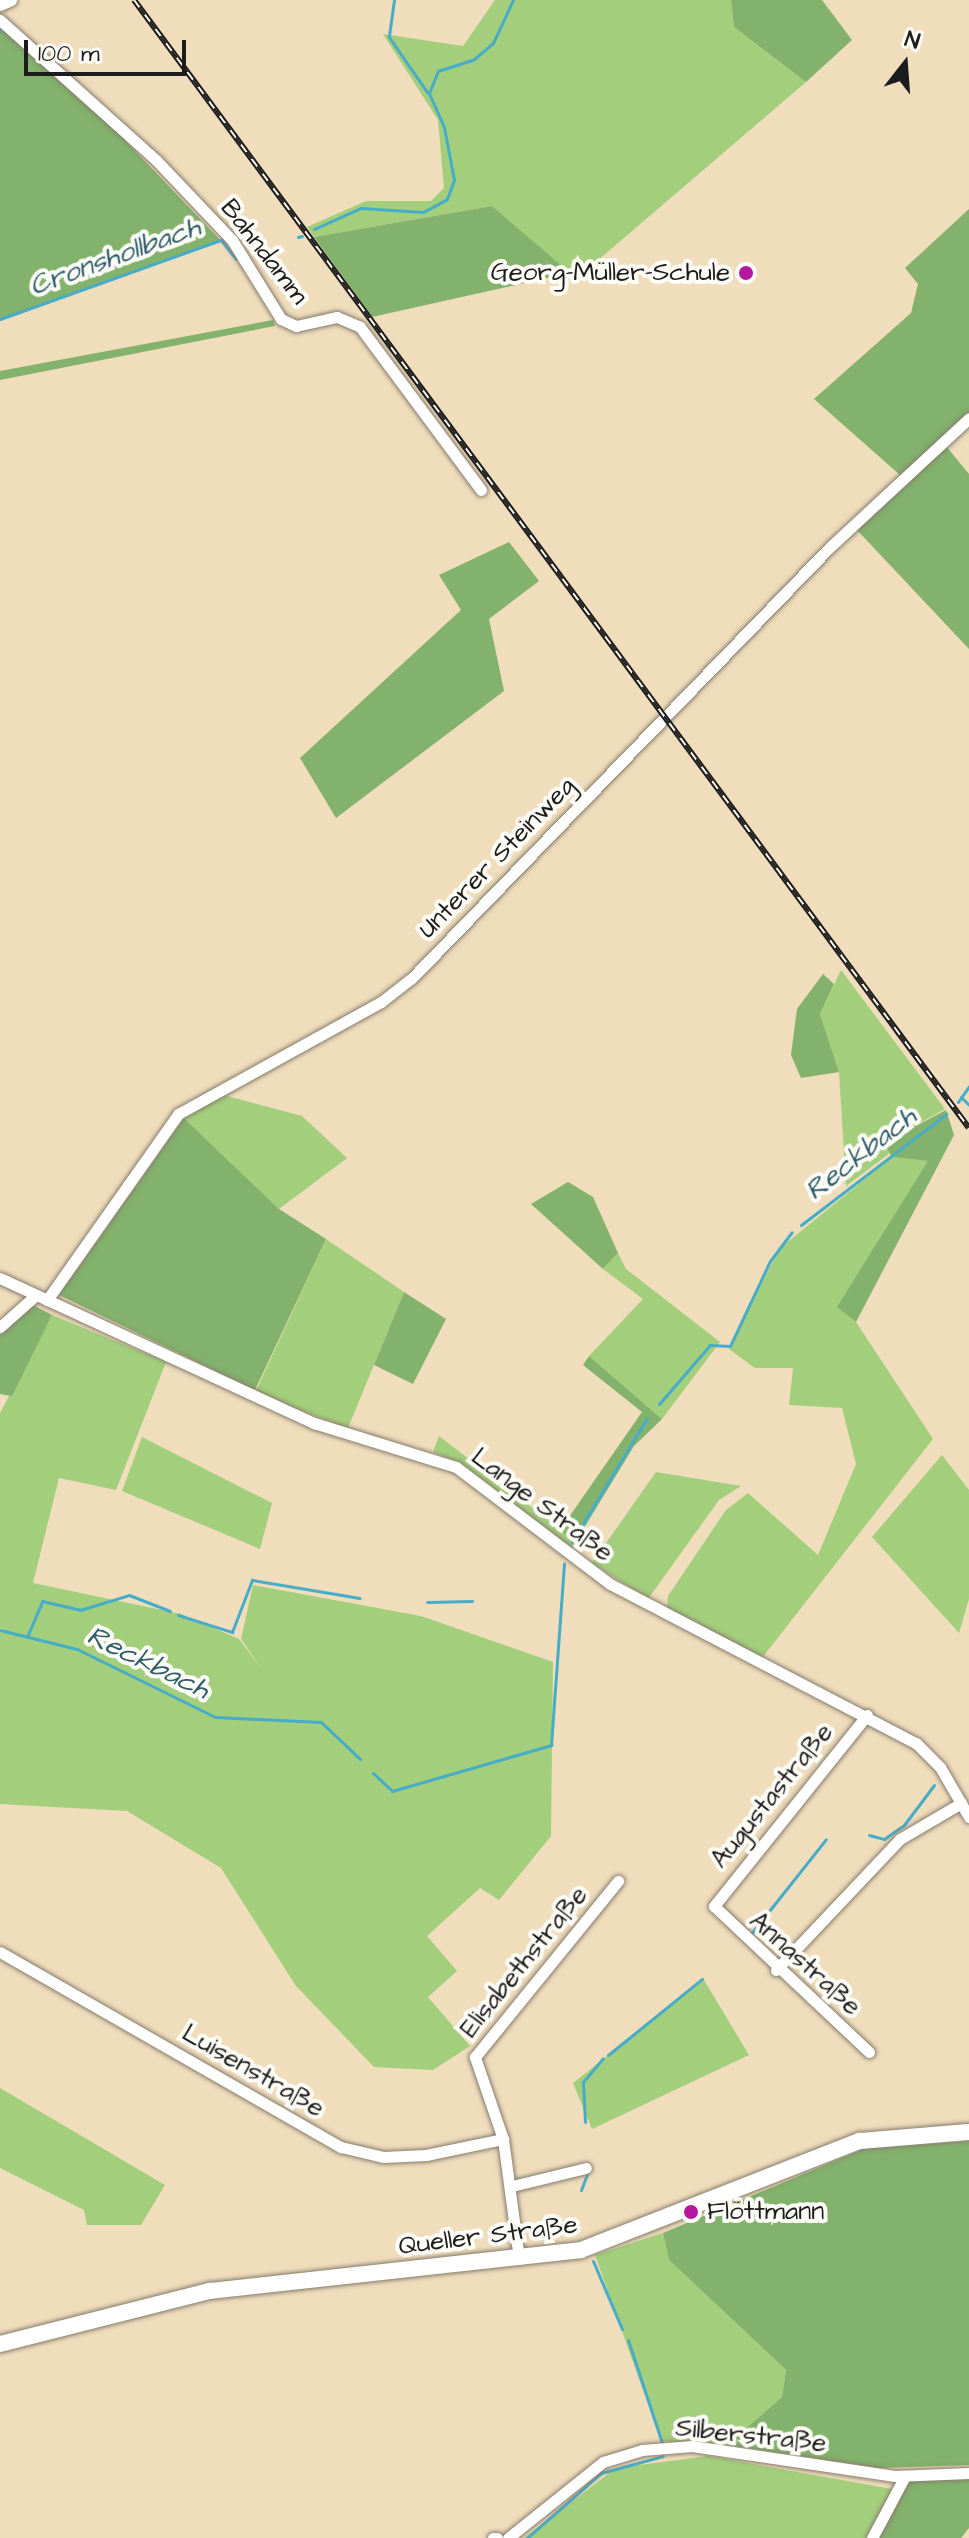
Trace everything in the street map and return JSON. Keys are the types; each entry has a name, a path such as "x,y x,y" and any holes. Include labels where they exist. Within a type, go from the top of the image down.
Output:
{"street":[{"path":"0,5 11,0"},
{"name":"Bahndamm","path":"0,20 156,160 232,240 281,319 296,326 337,317 360,327 481,490"},
{"name":"Unterer Steinweg","path":"42,1297 178,1114 381,1002 412,978 831,546 969,418"},
{"name":"Lange Straße","path":"0,1278 314,1423 456,1467 610,1584 867,1715 927,1752 969,1817"},
{"path":"0,1327 42,1297"},
{"name":"Augustastraße","path":"714,1906 867,1715"},
{"path":"776,1970 900,1839 961,1803"},
{"name":"Elisabethstraße","path":"519,2259 512,2186 503,2139 475,2057 618,1881"},
{"name":"Annastraße","path":"714,1906 776,1970 869,2052"},
{"name":"Luisenstraße","path":"0,1952 341,2147 383,2157 426,2155 503,2139"},
{"name":"Queller Straße","path":"0,2344 210,2291 519,2259 619,2239 859,2141 969,2132"},
{"path":"512,2186 586,2168"},
{"name":"Silberstraße","path":"508,2538 603,2462 642,2450 692,2446 905,2476 969,2473"},
{"path":"872,2538 905,2476"}],"green space":[{"path":"495,0 731,0 734,27 806,82 576,279 492,206 314,237 307,227 366,201 431,201 444,188 438,120 383,34 463,46"},
{"path":"731,0 822,0 852,40 806,82 734,27"},
{"path":"0,27 120,135 221,241 0,321"},
{"path":"492,206 570,273 372,317 314,237"},
{"path":"969,209 969,413 900,475 814,399 911,313 918,284 905,268"},
{"path":"273,320 275,326 0,380 0,371"},
{"path":"945,445 969,474 969,649 857,530"},
{"path":"509,542 539,581 489,619 504,691 336,818 300,758 461,610 439,575"},
{"path":"841,970 945,1109 885,1143 890,1153 846,1186 839,1072 820,1014"},
{"path":"823,974 834,984 820,1014 839,1072 801,1078 791,1055 797,1009"},
{"path":"223,1095 302,1116 347,1158 279,1209 184,1118"},
{"path":"946,1110 954,1135 856,1322 837,1307 928,1161 892,1157 884,1143"},
{"path":"184,1118 279,1209 326,1239 255,1390 59,1295"},
{"path":"892,1157 929,1161 838,1307 856,1322 933,1439 762,1658 667,1609 668,1596 726,1510 748,1493 818,1555 856,1464 842,1408 789,1405 793,1368 755,1368 729,1349 779,1249"},
{"path":"568,1182 593,1197 618,1253 603,1269 531,1204"},
{"path":"326,1239 404,1292 348,1428 255,1393"},
{"path":"618,1253 626,1269 720,1342 662,1419 589,1356 643,1299 603,1269"},
{"path":"404,1292 446,1319 413,1384 374,1365"},
{"path":"33,1305 52,1315 12,1396 0,1394 0,1335"},
{"path":"52,1315 166,1362 116,1490 59,1478 33,1583 181,1614 239,1639 261,1668 241,1639 253,1585 421,1616 553,1662 551,1836 499,1900 480,1888 427,1936 457,1971 428,1997 470,2046 433,2070 374,2067 296,1986 221,1868 127,1811 0,1804 0,1629 7,1631 0,1628 0,1413"},
{"path":"589,1356 662,1419 634,1446 576,1541 560,1530 642,1412 583,1365"},
{"path":"439,1436 576,1541 572,1549 459,1462 433,1452"},
{"path":"142,1437 272,1503 260,1549 122,1491"},
{"path":"942,1455 969,1490 969,1599 959,1633 872,1537"},
{"path":"656,1472 741,1486 719,1500 648,1599 592,1563"},
{"path":"704,1980 749,2055 592,2129 573,2083"},
{"path":"0,2088 165,2185 141,2225 87,2225 84,2210 0,2168"},
{"path":"969,2141 969,2465 880,2468 727,2445 782,2397 786,2370 669,2260 663,2233 863,2149"},
{"path":"663,2233 669,2260 786,2370 782,2397 727,2445 661,2441 595,2255"},
{"path":"708,2456 892,2489 867,2538 524,2538 616,2468"},
{"path":"969,2478 969,2528 961,2538 879,2538 909,2481"}],"waterway":[{"path":"394,0 389,37 427,92"},
{"name":"Cronshollbach","path":"314,229 361,208 423,212 447,199 454,180 444,127 429,93 438,71 474,59 493,43 513,0"},
{"name":"Cronshollbach","path":"298,237 302,236"},
{"name":"Cronshollbach","path":"0,319 221,240 236,259"},
{"name":"Reckbach","path":"958,1102 969,1086"},
{"path":"961,1097 969,1105"},
{"name":"Reckbach","path":"801,1225 946,1114"},
{"name":"Reckbach","path":"659,1404 710,1345 730,1346 770,1261 792,1232"},
{"name":"Reckbach","path":"572,1542 647,1418"},
{"name":"Reckbach","path":"373,1773 392,1791 551,1745 564,1563"},
{"path":"178,1615 232,1632 252,1580 360,1598"},
{"path":"27,1637 42,1601 80,1610 129,1595 170,1611"},
{"path":"427,1602 472,1601"},
{"name":"Reckbach","path":"0,1630 77,1649 215,1717 321,1722 360,1759"},
{"path":"869,1835 884,1839 904,1825 934,1785"},
{"path":"750,1935 826,1839"},
{"path":"608,2055 702,1979"},
{"path":"585,2122 583,2082 603,2058"},
{"path":"581,2190 588,2172"},
{"path":"593,2261 622,2329"},
{"path":"628,2340 662,2443"},
{"path":"527,2538 601,2473 663,2456"}],"railway":[{"path":"134,0 969,1128"}],"place":[{"name":"Georg-Müller-Schule","path":"746,273"},
{"name":"Flöttmann","path":"691,2212"}]}
